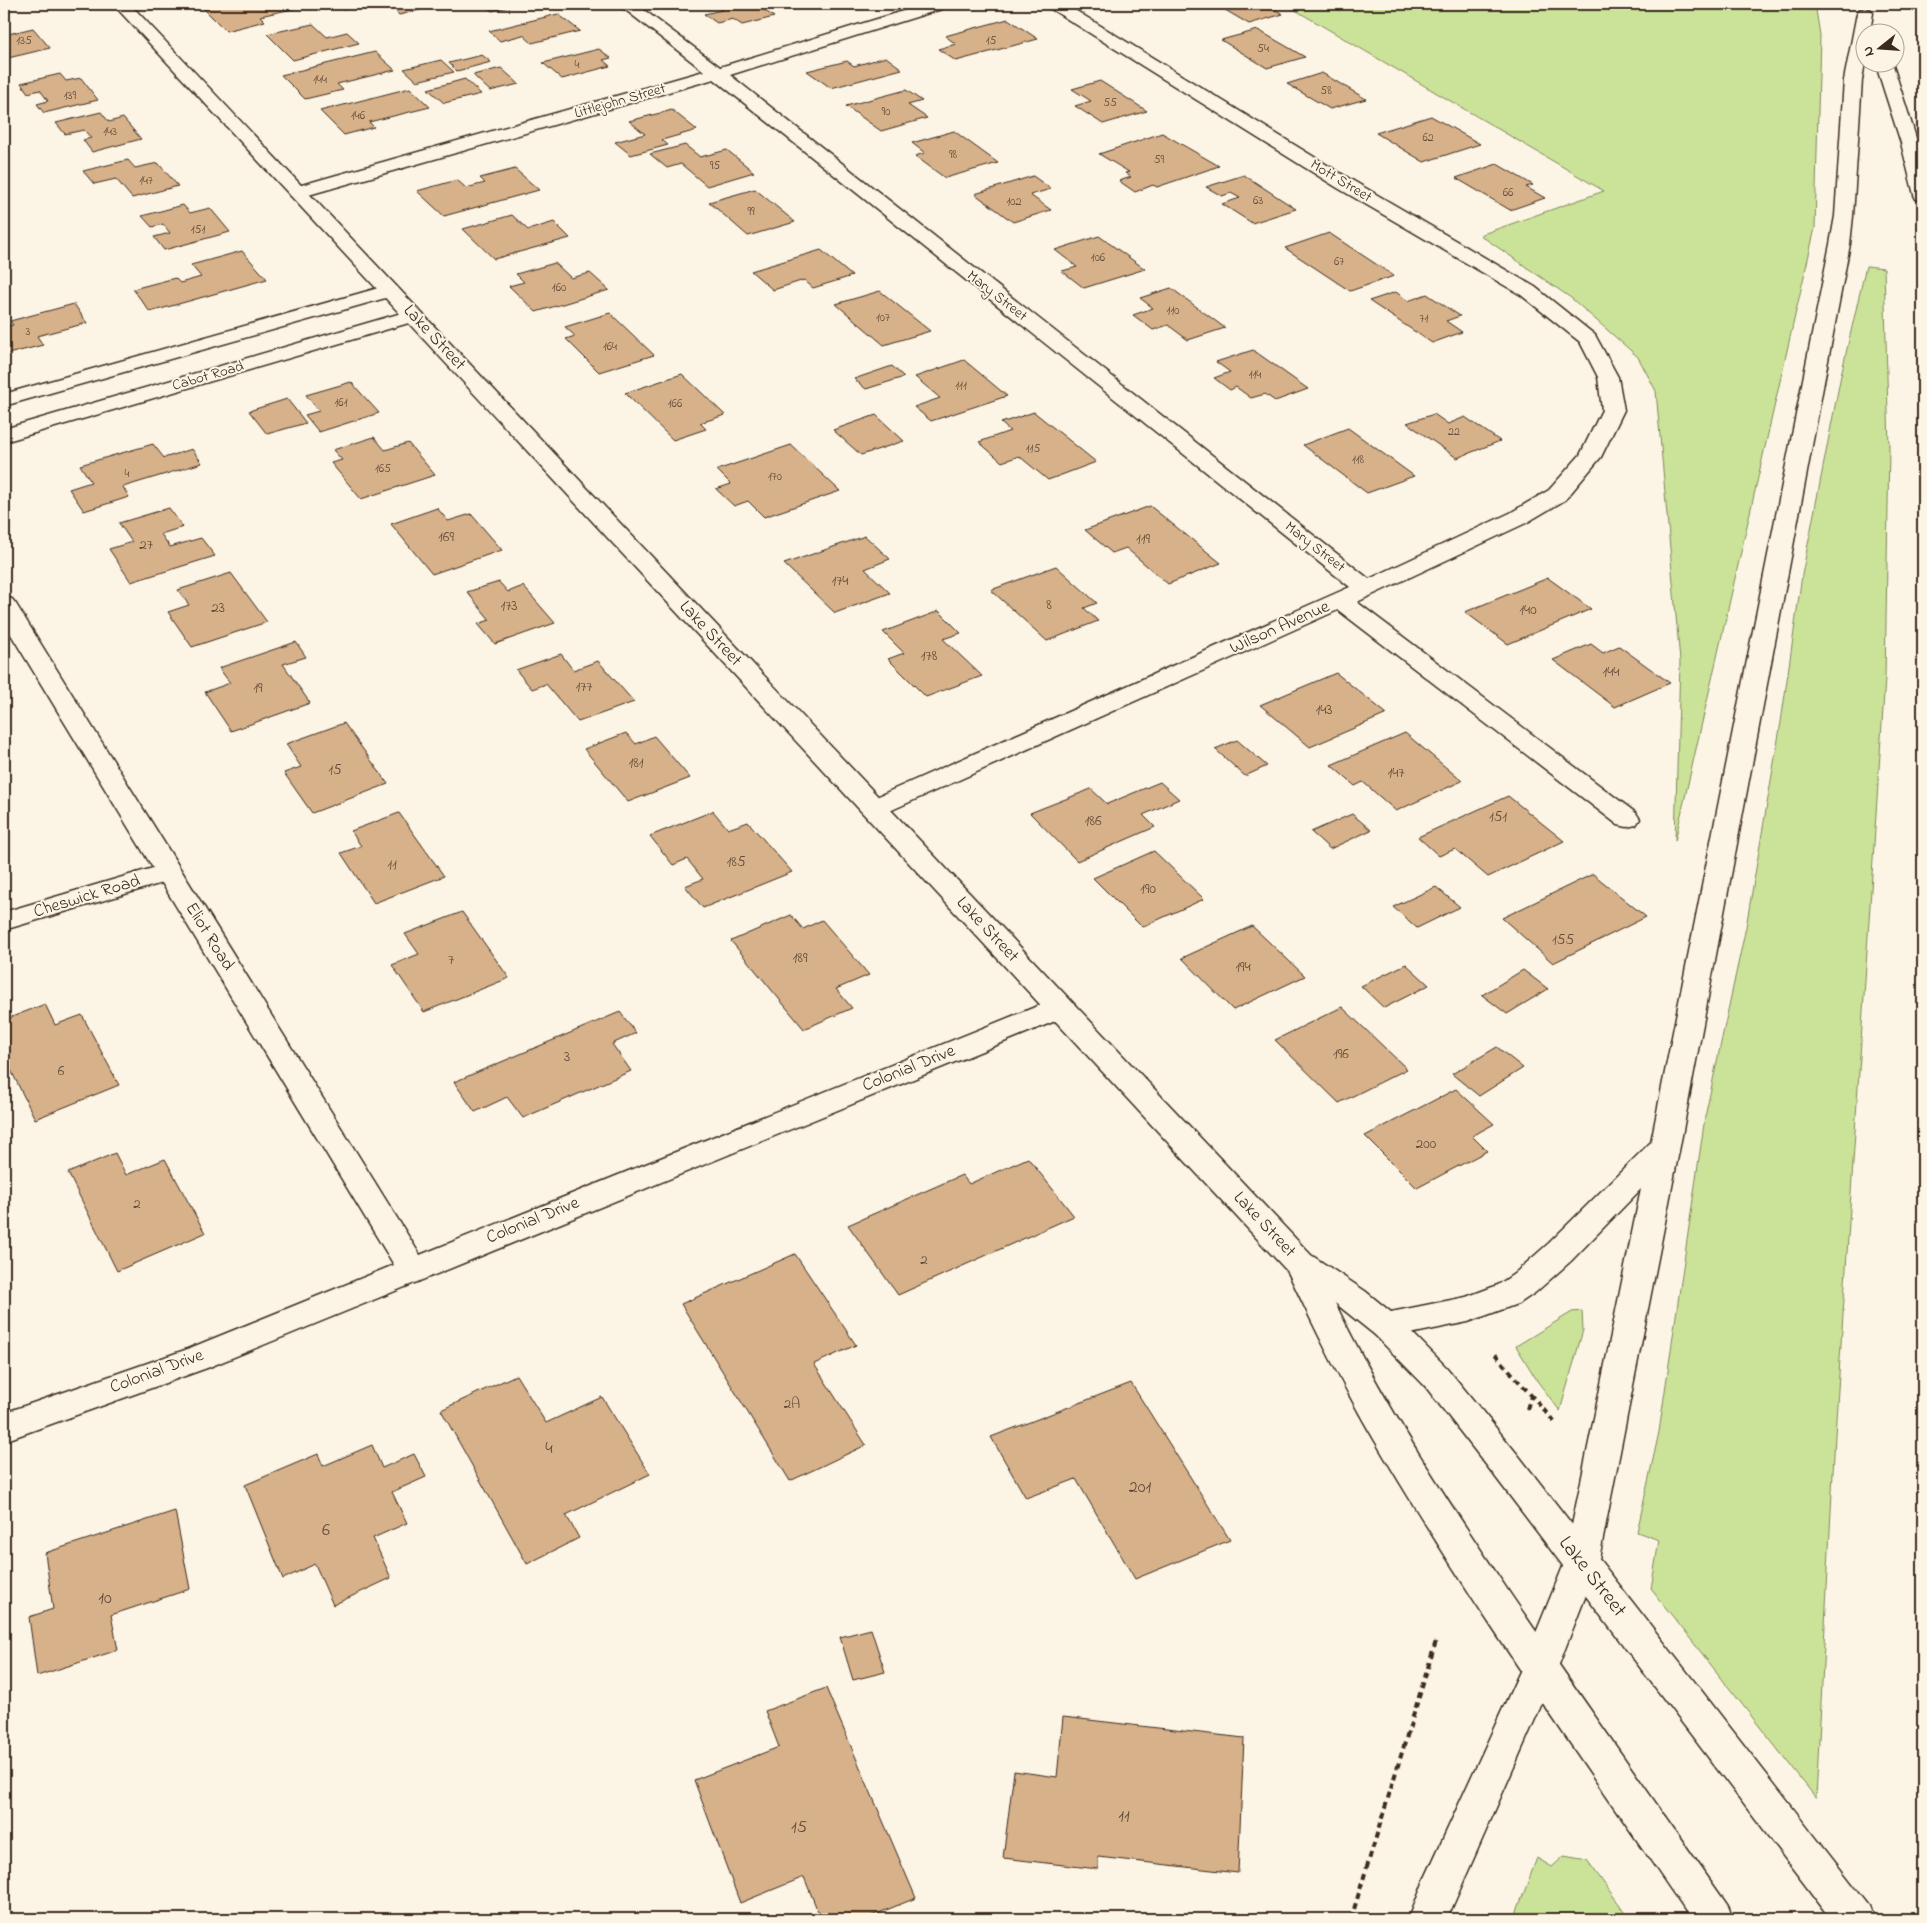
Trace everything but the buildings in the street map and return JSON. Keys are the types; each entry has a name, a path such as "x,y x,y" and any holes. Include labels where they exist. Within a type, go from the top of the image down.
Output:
{"main road":[{"name":"Lake Street","path":"121,4 1300,1264 1354,1300 1386,1326 1436,1377 1458,1403 1855,1919"},
{"name":"Mary Street","path":"626,4 717,73 1367,588"},
{"name":"Littlejohn Street","path":"298,192 717,73 942,4"},
{"name":"Mott Street","path":"1054,4 1343,183 1528,291 1588,338 1608,377"},
{"path":"1428,1919 1540,1667 1581,1564 1665,1146 1841,234 1844,216 1852,80 1866,17"},
{"path":"1886,72 1910,143 1923,195"},
{"name":"Cabot Road","path":"4,400 389,291"},
{"name":"Cabot Road","path":"4,436 412,316"},
{"name":"Wilson Avenue","path":"874,808 1341,600 1518,518 1557,495 1590,457 1613,410 1608,377"},
{"name":"Mary Street","path":"1341,600 1627,819"},
{"name":"Eliot Road","path":"4,604 413,1270"},
{"name":"Cheswick Road","path":"4,921 170,872"},
{"name":"Colonial Drive","path":"4,1427 196,1358 1060,1008"},
{"path":"1386,1326 1468,1309 1509,1294 1531,1278 1560,1252 1665,1146"},
{"name":"Lake Street","path":"1300,1264 1330,1326 1379,1418 1437,1513 1540,1667 1714,1919"}],"path":[{"path":"1495,1354 1559,1428"},
{"path":"1352,1919 1437,1638"}],"green space":[{"path":"1300,4 1815,4 1820,35 1815,228 1675,841 1680,661 1656,391 1638,357 1571,298 1480,235 1604,191 1290,7"},
{"path":"1866,266 1884,268 1889,448 1885,678 1835,1435 1816,1798 1651,1589 1659,1540 1637,1532 1659,1432 1705,1117 1746,927 1781,722 1802,575 1841,375"},
{"path":"1582,1311 1583,1330 1560,1411 1538,1382 1516,1346 1572,1312"},
{"path":"1564,1856 1587,1860 1630,1919 1514,1919 1537,1858 1552,1867"}]}
